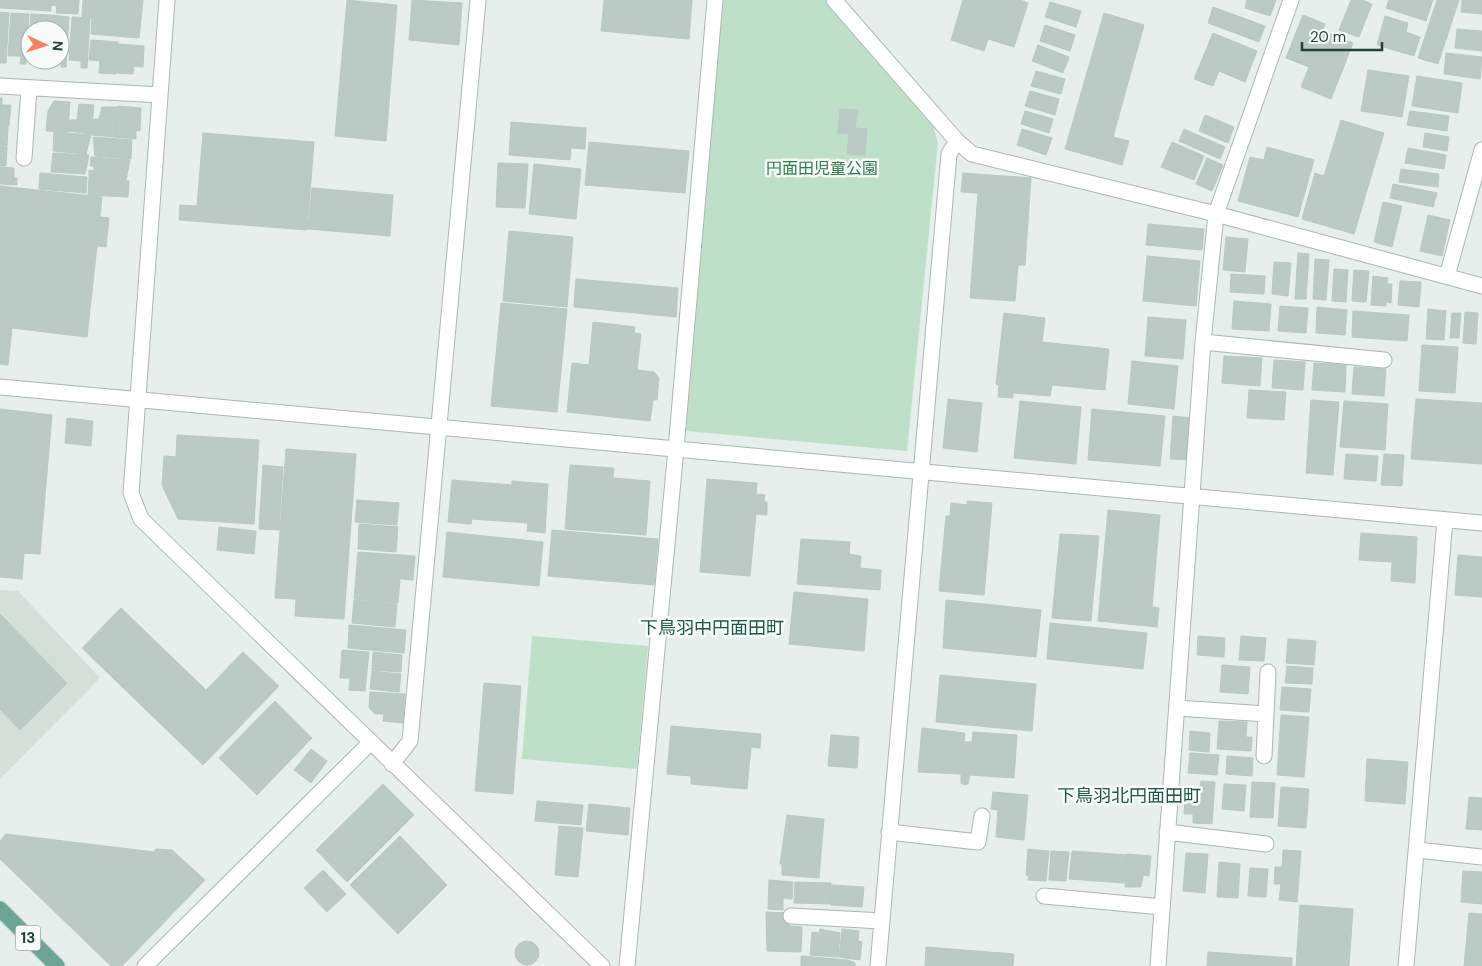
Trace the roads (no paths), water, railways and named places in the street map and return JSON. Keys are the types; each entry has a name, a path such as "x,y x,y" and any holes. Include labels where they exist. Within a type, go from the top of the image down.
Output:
{"main road":[{"name":"13","path":"0,909 57,966"}],"street":[{"path":"167,0 132,493 141,519 602,966"},
{"path":"392,764 410,741 437,428 478,0"},
{"path":"627,966 676,450 715,0"},
{"path":"834,0 957,141 972,154 1216,214 1482,286"},
{"path":"1158,966 1203,342 1216,214 1291,0"},
{"path":"0,86 160,95"},
{"path":"24,158 29,88"},
{"path":"878,966 949,154 957,141"},
{"path":"1447,276 1482,150"},
{"path":"1203,342 1384,360"},
{"path":"0,387 1482,523"},
{"path":"1406,966 1445,520"},
{"path":"1264,756 1268,672"},
{"path":"1177,708 1266,714"},
{"path":"145,966 371,742"},
{"path":"889,832 978,842 982,816"},
{"path":"1167,832 1266,844"},
{"path":"1417,850 1482,857"},
{"path":"1044,896 1162,907"},
{"path":"792,916 882,921"}],"district":[{"name":"下鳥羽中円面田町","path":"712,628"},
{"name":"下鳥羽北円面田町","path":"1129,796"}],"park label":[{"name":"円面田児童公園","path":"822,168"}]}
